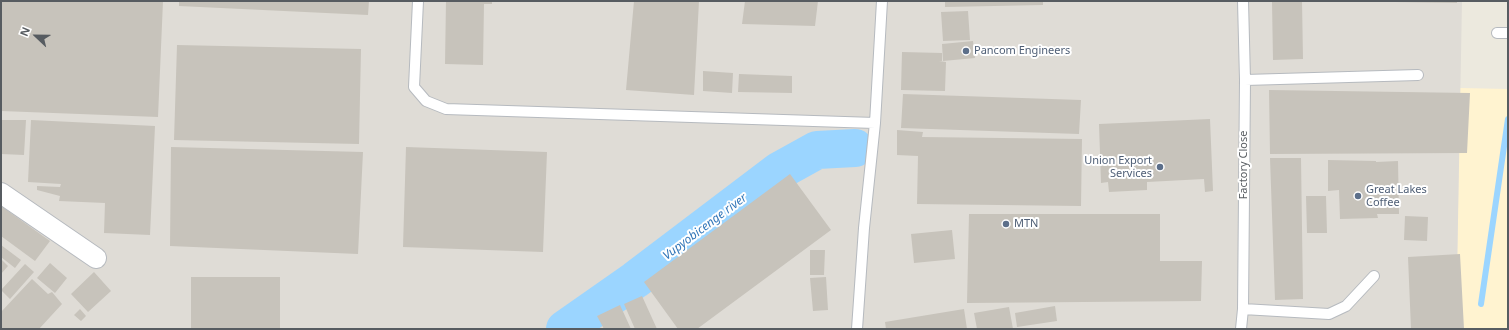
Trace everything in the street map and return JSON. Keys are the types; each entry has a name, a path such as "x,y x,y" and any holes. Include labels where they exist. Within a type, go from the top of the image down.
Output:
{"street":[{"path":"1,193 96,258"}],"lane":[{"path":"418,1 414,87 426,101 446,109 875,123"},
{"path":"858,329 864,228 875,123 882,1"},
{"name":"Factory Close","path":"1241,329 1243,309 1243,1"},
{"path":"1497,33 1508,33"},
{"path":"1244,80 1418,75"},
{"path":"1243,309 1329,314 1346,306 1374,276"}],"shaded area":[{"path":"1,1 1462,1 1456,329 1,329"},
{"path":"1460,88 1508,89 1508,329 1456,329"}],"building":[{"path":"1,1 163,1 158,117 1,111"},
{"path":"179,1 369,1 368,15 179,6"},
{"path":"446,1 492,1 492,4 484,4 483,65 445,64"},
{"path":"634,1 699,1 694,95 626,90"},
{"path":"745,1 818,1 815,26 742,24"},
{"path":"945,1 1043,1 1043,5 945,7"},
{"path":"1302,1 1303,59 1273,60 1272,2"},
{"path":"1457,1 1457,3 1395,2"},
{"path":"968,11 970,40 943,41 941,12"},
{"path":"973,41 975,58 943,61 942,44"},
{"path":"177,45 361,49 359,144 174,140"},
{"path":"902,52 942,53 942,61 939,61 946,62 945,91 901,90"},
{"path":"703,71 733,73 732,93 703,91"},
{"path":"739,74 792,76 792,93 738,92"},
{"path":"1269,90 1470,93 1467,153 1270,154"},
{"path":"903,94 1081,100 1079,134 901,128"},
{"path":"1210,119 1213,191 1205,192 1204,179 1147,182 1147,190 1109,192 1108,182 1101,183 1099,124"},
{"path":"1,120 26,120 24,155 1,154"},
{"path":"31,120 155,126 150,235 104,233 105,203 59,201 60,196 37,190 37,186 60,187 61,184 28,182"},
{"path":"897,130 923,132 922,137 1082,139 1081,206 917,204 918,156 897,155"},
{"path":"171,147 363,152 358,254 170,246"},
{"path":"406,147 547,152 543,252 403,247"},
{"path":"1270,158 1301,158 1303,299 1275,300"},
{"path":"1328,160 1376,162 1398,161 1399,214 1377,214 1378,218 1340,219 1339,190 1328,191"},
{"path":"790,174 831,230 697,329 678,329 644,282"},
{"path":"1306,196 1326,196 1327,233 1307,233"},
{"path":"1,206 50,241 35,261 1,236"},
{"path":"969,214 1160,214 1160,261 1202,261 1201,301 967,303"},
{"path":"1405,216 1428,217 1427,241 1404,240"},
{"path":"952,230 955,259 914,263 911,234"},
{"path":"1,245 21,260 15,268 1,257"},
{"path":"810,250 825,250 824,275 810,275"},
{"path":"1460,254 1464,329 1411,329 1408,257"},
{"path":"1,259 8,266 1,274"},
{"path":"50,263 67,278 55,293 37,278"},
{"path":"25,264 34,272 10,299 1,290"},
{"path":"94,272 111,291 88,312 71,294"},
{"path":"191,277 280,277 280,329 191,329"},
{"path":"826,277 828,310 813,311 810,278"},
{"path":"32,279 48,294 52,292 62,304 39,329 1,329 1,312"},
{"path":"642,296 657,329 635,329 624,304"},
{"path":"620,305 631,329 604,329 597,316"},
{"path":"1055,306 1057,321 1017,327 1015,313"},
{"path":"1009,307 1013,329 977,329 974,313"},
{"path":"80,309 86,316 81,321 74,315"},
{"path":"964,309 967,329 886,329 885,322"}],"waterway":[{"path":"1481,304 1508,119"},
{"name":"Vupyobicenge river","path":"565,329 635,280 779,171 817,150 855,148"}],"place":[{"name":"Pancom Engineers","path":"966,51"},
{"name":"Union Export Services","path":"1160,167"},
{"name":"Great Lakes Coffee","path":"1358,196"},
{"name":"MTN","path":"1006,224"}]}
